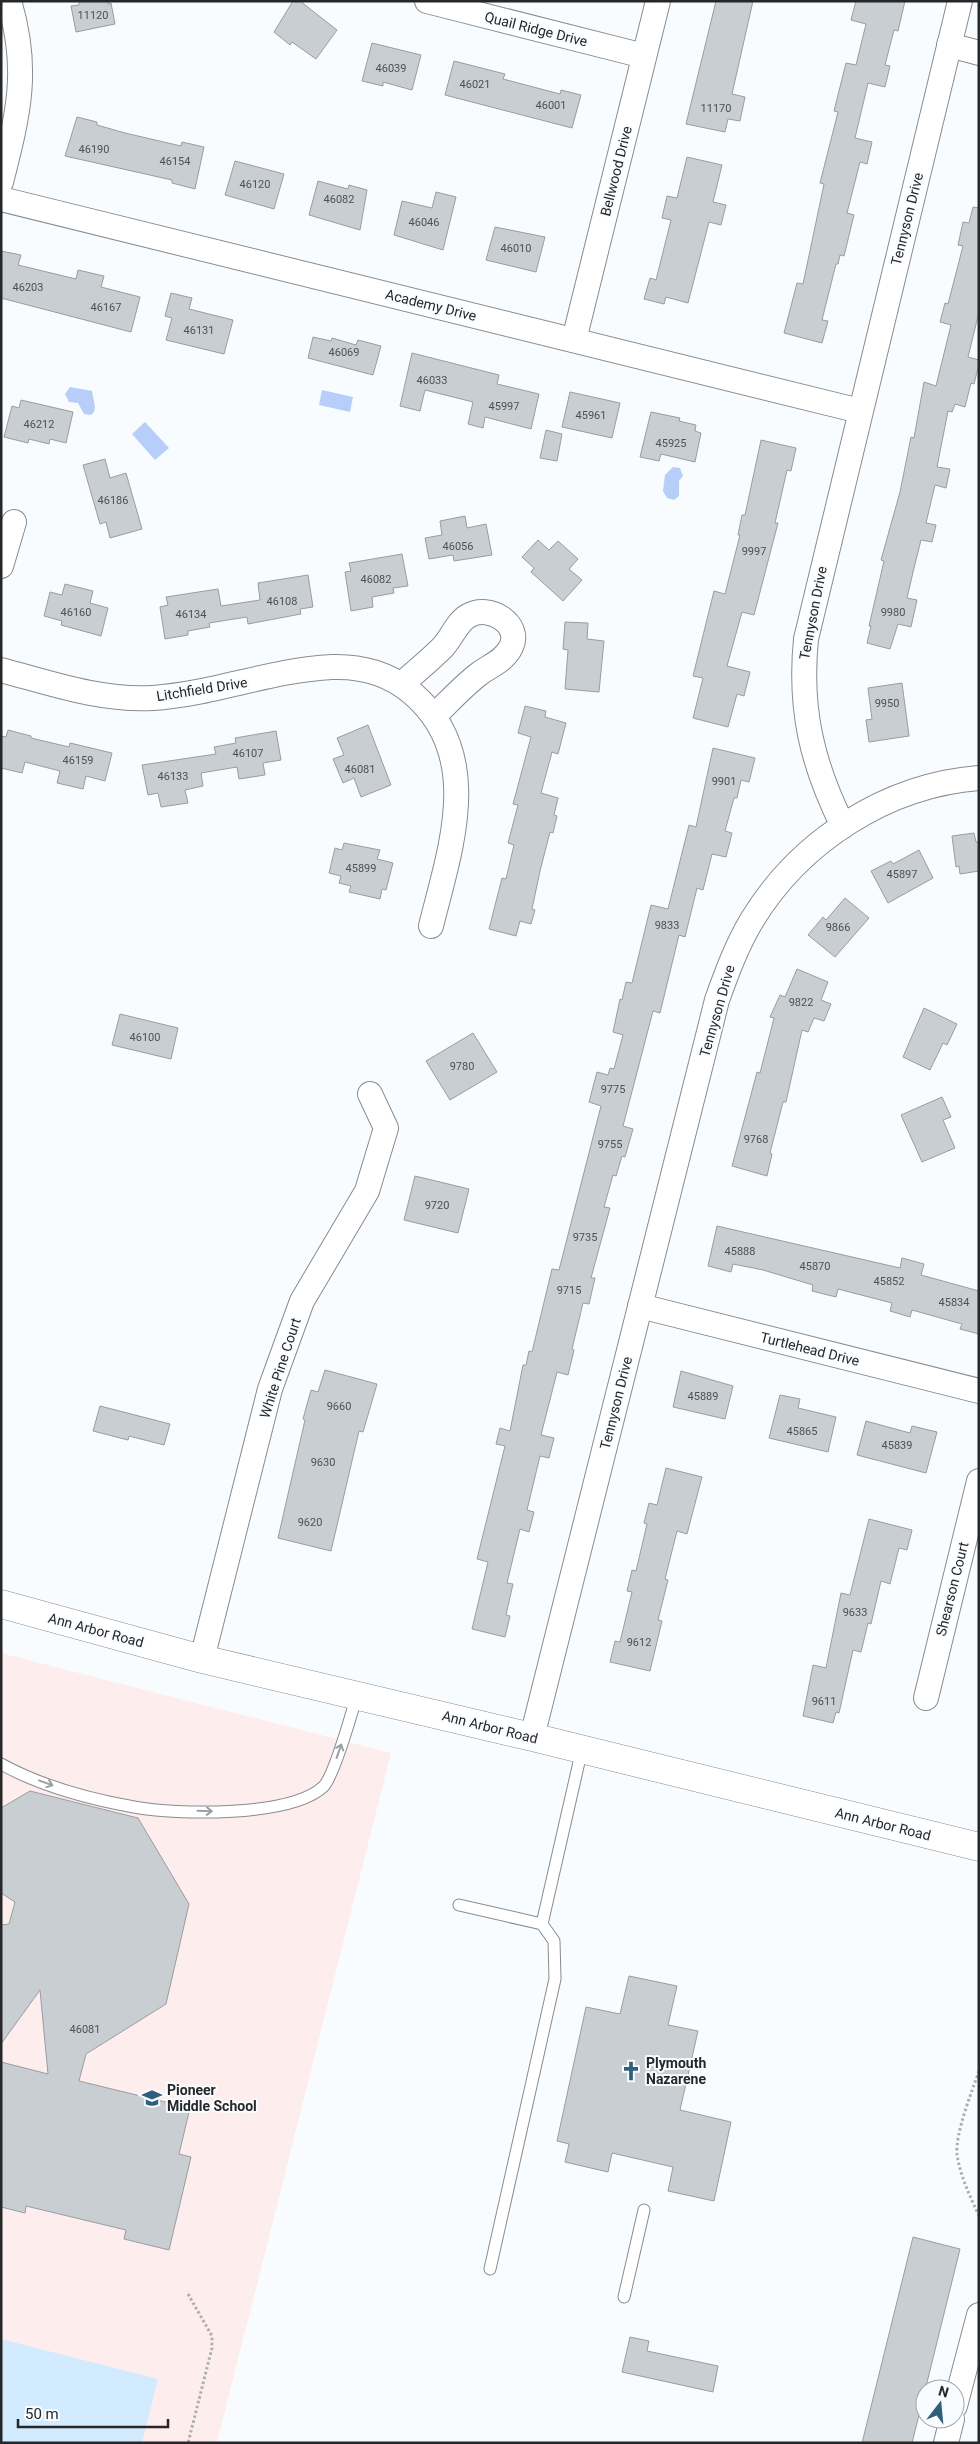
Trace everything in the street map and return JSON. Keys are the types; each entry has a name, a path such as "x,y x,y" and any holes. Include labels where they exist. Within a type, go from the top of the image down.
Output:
{"main road":[{"name":"Ann Arbor Road","path":"1,1604 202,1659 582,1749 979,1847"}],"street":[{"path":"1,182 18,114 22,80 21,51 9,1"},
{"name":"Quail Ridge Drive","path":"427,1 644,56"},
{"name":"Bellwood Drive","path":"574,340 658,1"},
{"name":"Tennyson Drive","path":"532,1737 715,1010 730,962 752,920 774,889 795,866 843,826 824,788 812,748 804,706 803,664 811,611 960,1"},
{"path":"950,45 979,53"},
{"name":"Academy Drive","path":"1,199 860,411"},
{"path":"1,566 14,522"},
{"path":"402,684 442,648 466,617 479,610 491,612 503,618 512,632 512,645 503,659 479,674 434,716"},
{"name":"Litchfield Drive","path":"1,670 88,692 131,698 174,696 332,667 366,670 402,684 434,716 445,736 453,759 458,803 454,834 431,926"},
{"path":"843,826 888,800 918,789 941,783 979,778"},
{"name":"White Pine Court","path":"202,1659 270,1389 302,1300 367,1191 370,1182 386,1128 370,1094"},
{"name":"Turtlehead Drive","path":"640,1306 979,1391"},
{"name":"Shearson Court","path":"926,1698 979,1481"},
{"path":"962,2379 979,2315"},
{"path":"946,2443 950,2429"}],"lane":[{"path":"1,1764 44,1783 136,1808 255,1811 312,1795 325,1786 357,1695"},
{"path":"542,1924 582,1749"},
{"path":"458,1905 542,1924 554,1941 554,1986 490,2268"},
{"path":"624,2297 644,2210"}],"path":[{"path":"979,2071 963,2121 957,2152 962,2176 979,2216"},
{"path":"188,2294 212,2336 212,2348 188,2443"}],"shaded area":[{"name":"Pioneer Middle School","path":"1,1653 391,1753 217,2443 1,2443"},
{"path":"1,2339 158,2379 142,2443 1,2443"}],"water":[{"path":"70,387 92,391 95,407 91,415 84,414 78,403 69,402 65,394"},
{"path":"322,390 353,397 350,412 319,405"},
{"path":"145,422 169,448 155,460 132,434"},
{"path":"673,467 680,468 683,476 679,481 679,496 674,500 667,498 663,491 665,475"}],"building":[{"path":"79,1 108,1 108,4 111,3 115,24 76,32 71,6 79,5"},
{"path":"293,1 300,1 337,30 316,59 292,42 290,45 274,32"},
{"path":"716,1 753,1 732,94 745,97 740,121 728,119 725,132 686,124"},
{"path":"856,1 905,1 898,31 894,30 885,65 890,66 885,87 868,83 855,138 872,142 867,164 860,162 847,213 854,215 844,256 840,255 838,264 836,264 822,320 828,321 822,343 784,333 797,283 803,284 824,184 820,183 838,112 834,111 846,63 856,65 866,24 851,20"},
{"path":"372,43 421,55 412,90 383,82 383,86 362,81"},
{"path":"454,61 505,74 503,79 560,94 561,90 581,95 572,128 445,95"},
{"path":"77,117 97,122 97,125 125,133 181,146 182,142 204,147 195,189 172,183 172,180 65,156"},
{"path":"687,157 722,165 713,202 726,205 721,225 709,222 688,303 666,297 664,304 644,299 650,278 656,280 671,220 662,218 667,196 677,198"},
{"path":"235,161 284,174 274,209 225,195"},
{"path":"318,181 348,189 349,185 367,190 360,230 309,215"},
{"path":"436,192 456,197 443,250 394,235 402,201 432,208"},
{"path":"973,207 979,208 979,312 968,357 979,360 979,364 974,384 971,383 965,407 955,404 952,412 948,411 937,467 950,469 946,488 935,485 926,523 936,525 932,542 921,540 907,598 917,600 911,627 898,624 890,649 867,643 884,561 881,560 900,492 911,437 914,438 924,382 936,386 951,325 940,322 945,303 948,304 963,246 958,245 963,222 969,223"},
{"path":"495,227 545,237 536,272 486,260"},
{"path":"1,251 21,255 18,265 76,279 78,270 104,276 101,287 140,297 131,332 1,298"},
{"path":"171,293 192,298 189,309 233,320 224,354 166,340 172,318 165,316"},
{"path":"313,337 331,341 332,338 356,345 358,340 381,346 373,375 308,358"},
{"path":"412,353 499,375 497,384 539,394 531,429 485,417 483,428 468,424 473,402 425,390 420,411 400,406"},
{"path":"570,392 620,403 612,438 562,427"},
{"path":"21,400 73,412 66,443 50,439 49,444 29,439 28,443 4,437 12,406 19,408"},
{"path":"651,412 680,418 679,421 696,425 695,431 701,433 695,462 661,454 659,461 640,457"},
{"path":"546,430 562,434 557,461 540,458"},
{"path":"761,440 796,448 791,471 787,470 775,523 778,523 754,615 742,612 727,666 750,672 744,696 737,694 728,727 693,718 703,678 693,676 714,591 725,594"},
{"path":"105,459 110,478 126,473 142,529 110,538 106,522 100,524 83,465"},
{"path":"465,516 467,528 486,524 492,555 454,561 453,555 429,559 425,538 442,535 440,521"},
{"path":"538,540 549,550 558,541 578,559 569,569 582,580 563,601 531,572 534,568 522,557"},
{"path":"402,554 408,586 393,588 394,593 372,597 373,607 351,611 345,572 351,571 349,563"},
{"path":"308,575 313,607 300,609 301,614 248,624 247,617 209,623 210,627 188,631 188,635 165,639 160,607 168,605 166,597 218,589 221,606 260,600 258,583"},
{"path":"65,584 93,591 90,603 108,608 101,636 61,625 62,621 44,616 50,592 62,595"},
{"path":"565,622 588,623 587,639 604,641 599,692 565,689 568,650 563,649"},
{"path":"902,683 909,736 869,742 866,720 872,719 868,688"},
{"path":"525,706 546,711 545,717 566,723 558,754 552,752 541,793 558,798 554,815 557,816 553,833 550,832 532,909 535,910 531,924 520,921 516,936 489,929 502,878 506,879 514,845 508,843 518,805 513,804 531,737 518,733"},
{"path":"368,725 391,785 361,797 354,778 343,783 333,759 344,755 337,738"},
{"path":"8,730 31,736 31,738 69,747 70,743 112,753 105,781 86,776 83,789 57,783 60,771 25,762 22,773 1,768 1,736 6,737"},
{"path":"276,731 281,760 263,763 265,775 239,779 237,767 201,773 203,786 185,790 188,803 161,807 158,793 148,795 142,765 216,754 214,747 236,743 235,738"},
{"path":"713,748 755,758 749,782 741,780 737,798 734,798 725,831 732,833 726,857 712,854 703,890 697,888 685,937 679,935 660,1013 653,1011 623,1126 633,1129 625,1157 622,1156 616,1176 613,1175 604,1207 610,1208 591,1278 595,1278 589,1304 583,1303 568,1375 557,1372 541,1435 554,1438 549,1458 540,1456 527,1510 534,1512 529,1532 520,1529 507,1583 513,1584 506,1615 510,1616 505,1637 472,1629 488,1562 477,1559 505,1446 496,1444 500,1428 510,1431 523,1365 526,1365 529,1351 532,1352 552,1269 559,1270 601,1106 589,1102 597,1072 608,1075 610,1068 614,1069 623,1035 613,1032 620,999 622,1000 626,982 632,983 651,905 668,909 689,825 696,827"},
{"path":"974,833 976,842 979,842 979,871 960,874 959,866 956,867 952,836"},
{"path":"344,843 380,850 377,859 393,863 386,890 382,889 380,899 349,892 351,886 339,883 341,876 329,873 335,848 342,850"},
{"path":"919,850 933,878 888,903 871,871 891,861 893,864"},
{"path":"845,898 869,918 835,957 808,935 823,917 826,920"},
{"path":"797,969 828,982 821,1000 831,1004 824,1021 814,1018 808,1032 802,1030 786,1102 783,1102 770,1153 772,1154 767,1176 732,1166 757,1072 760,1073 774,1018 770,1017 780,995 785,997"},
{"path":"924,1008 957,1024 947,1045 943,1043 930,1070 903,1057"},
{"path":"120,1014 178,1028 171,1059 112,1045"},
{"path":"473,1033 497,1072 450,1100 426,1061"},
{"path":"942,1097 951,1117 943,1120 955,1148 922,1162 901,1115"},
{"path":"415,1176 469,1189 458,1233 404,1220"},
{"path":"717,1226 900,1268 902,1258 924,1264 921,1275 979,1291 979,1334 960,1329 962,1324 912,1310 910,1317 890,1311 892,1303 838,1289 836,1297 812,1291 813,1285 763,1270 733,1264 731,1272 708,1266"},
{"path":"325,1370 377,1384 363,1432 359,1431 331,1551 278,1538 311,1390 318,1392"},
{"path":"681,1371 733,1386 725,1419 673,1407"},
{"path":"780,1395 800,1399 798,1408 836,1417 828,1452 769,1438"},
{"path":"100,1406 170,1424 164,1445 129,1436 128,1440 93,1431"},
{"path":"866,1421 910,1433 912,1426 937,1432 926,1473 857,1455"},
{"path":"666,1468 702,1477 687,1534 677,1531 665,1579 668,1580 658,1620 662,1621 650,1671 610,1662 615,1641 620,1642 632,1592 627,1591 632,1570 636,1571 647,1524 644,1523 649,1503 657,1505"},
{"path":"869,1519 912,1530 907,1550 899,1548 890,1584 881,1581 871,1624 868,1623 861,1652 853,1650 839,1713 836,1712 833,1723 803,1716 813,1665 826,1668 841,1593 850,1595"},
{"path":"30,1791 138,1818 189,1904 166,2004 86,2054 79,2081 190,2108 179,2154 191,2157 169,2250 124,2239 126,2230 26,2206 25,2213 1,2207 1,2062 48,2074 40,1990 1,2044 1,1925 9,1924 15,1902 1,1893 1,1808"},
{"name":"Plymouth Nazarene","path":"629,1976 677,1986 668,2025 698,2031 680,2110 731,2122 714,2201 668,2191 673,2167 612,2153 608,2172 565,2162 569,2144 557,2141 586,2007 620,2014"},
{"path":"913,2237 960,2249 928,2379 915,2379 916,2429 912,2443 862,2443"},
{"path":"630,2337 649,2341 647,2351 718,2366 713,2392 622,2372"}],"place":[{"name":"Plymouth Nazarene","path":"631,2071"},
{"name":"Pioneer Middle School","path":"152,2098"}]}
